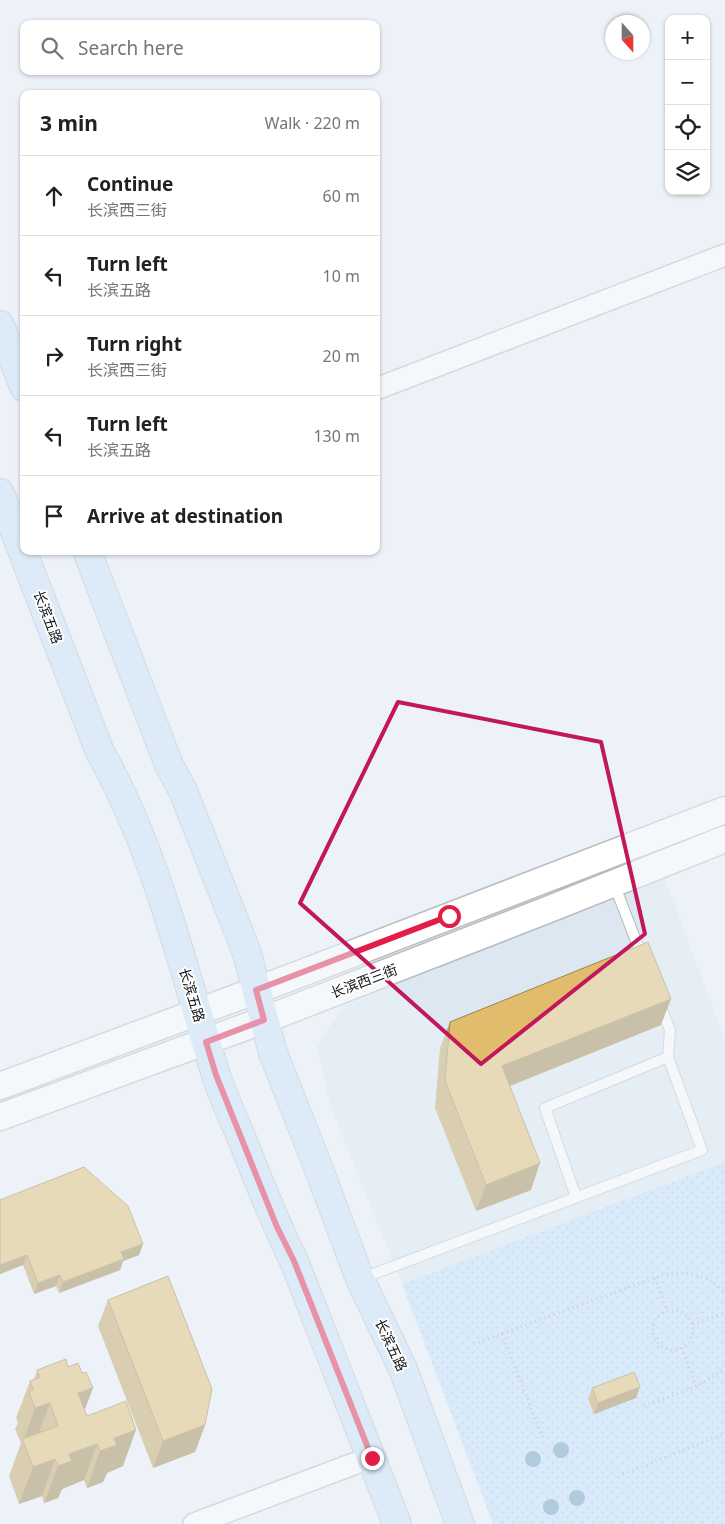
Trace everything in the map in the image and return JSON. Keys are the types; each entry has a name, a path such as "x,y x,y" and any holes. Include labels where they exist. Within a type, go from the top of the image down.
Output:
{"main road":[{"path":"0,325 20,377"},
{"name":"长滨五路","path":"0,493 7,530 100,752 119,785 153,872 216,1075 277,1227 294,1261 397,1524"},
{"name":"长滨五路","path":"89,555 169,765 183,791 247,953 273,1053 360,1278 403,1370 460,1524"}],"street":[{"path":"380,387 725,255"},
{"path":"0,1086 725,810"},
{"name":"长滨西三街","path":"0,1117 264,1020 725,839"},
{"path":"194,1524 372,1458"}],"lane":[{"path":"614,883 645,966"},
{"path":"360,1278 702,1150 668,1057 670,1030 656,994"},
{"path":"576,1197 545,1108 668,1057"}],"path":[{"path":"474,1344 655,1278 680,1272 698,1274 714,1282 725,1292"},
{"path":"655,1278 667,1311"},
{"path":"667,1311 680,1311 690,1318 693,1324 693,1335 682,1348 669,1350 658,1343 654,1337 656,1318 667,1311"},
{"path":"693,1324 725,1313"},
{"path":"502,1334 543,1438"},
{"path":"682,1348 696,1386"},
{"path":"644,1406 696,1386 717,1375 725,1366"},
{"path":"623,1474 725,1434"}],"highlighted area":[{"path":"398,702 601,742 645,934 481,1064 300,903"}],"shaded area":[{"path":"661,868 725,1040 725,1162 402,1284 330,1105 317,1047 342,1007"},
{"path":"725,1162 725,1524 493,1524 402,1284"}],"building":[{"path":"648,942 671,999 502,1066 540,1163 486,1185 445,1081 450,1022"},
{"path":"84,1167 128,1206 143,1244 121,1252 124,1259 63,1282 60,1275 38,1283 27,1255 0,1265 0,1200"},
{"path":"168,1276 212,1389 205,1425 163,1441 108,1300"},
{"path":"66,1359 68,1367 78,1363 82,1373 86,1372 93,1388 78,1393 87,1416 126,1401 136,1430 114,1438 117,1445 100,1451 97,1444 69,1454 72,1461 58,1466 55,1459 33,1467 22,1439 58,1426 50,1403 35,1408 29,1392 33,1390 30,1381 40,1377 37,1370"},
{"path":"634,1372 640,1387 598,1403 592,1388"}],"route":[{"path":"372,1458 294,1261 277,1227 216,1075 206,1042 264,1020 256,990 449,916"}]}
